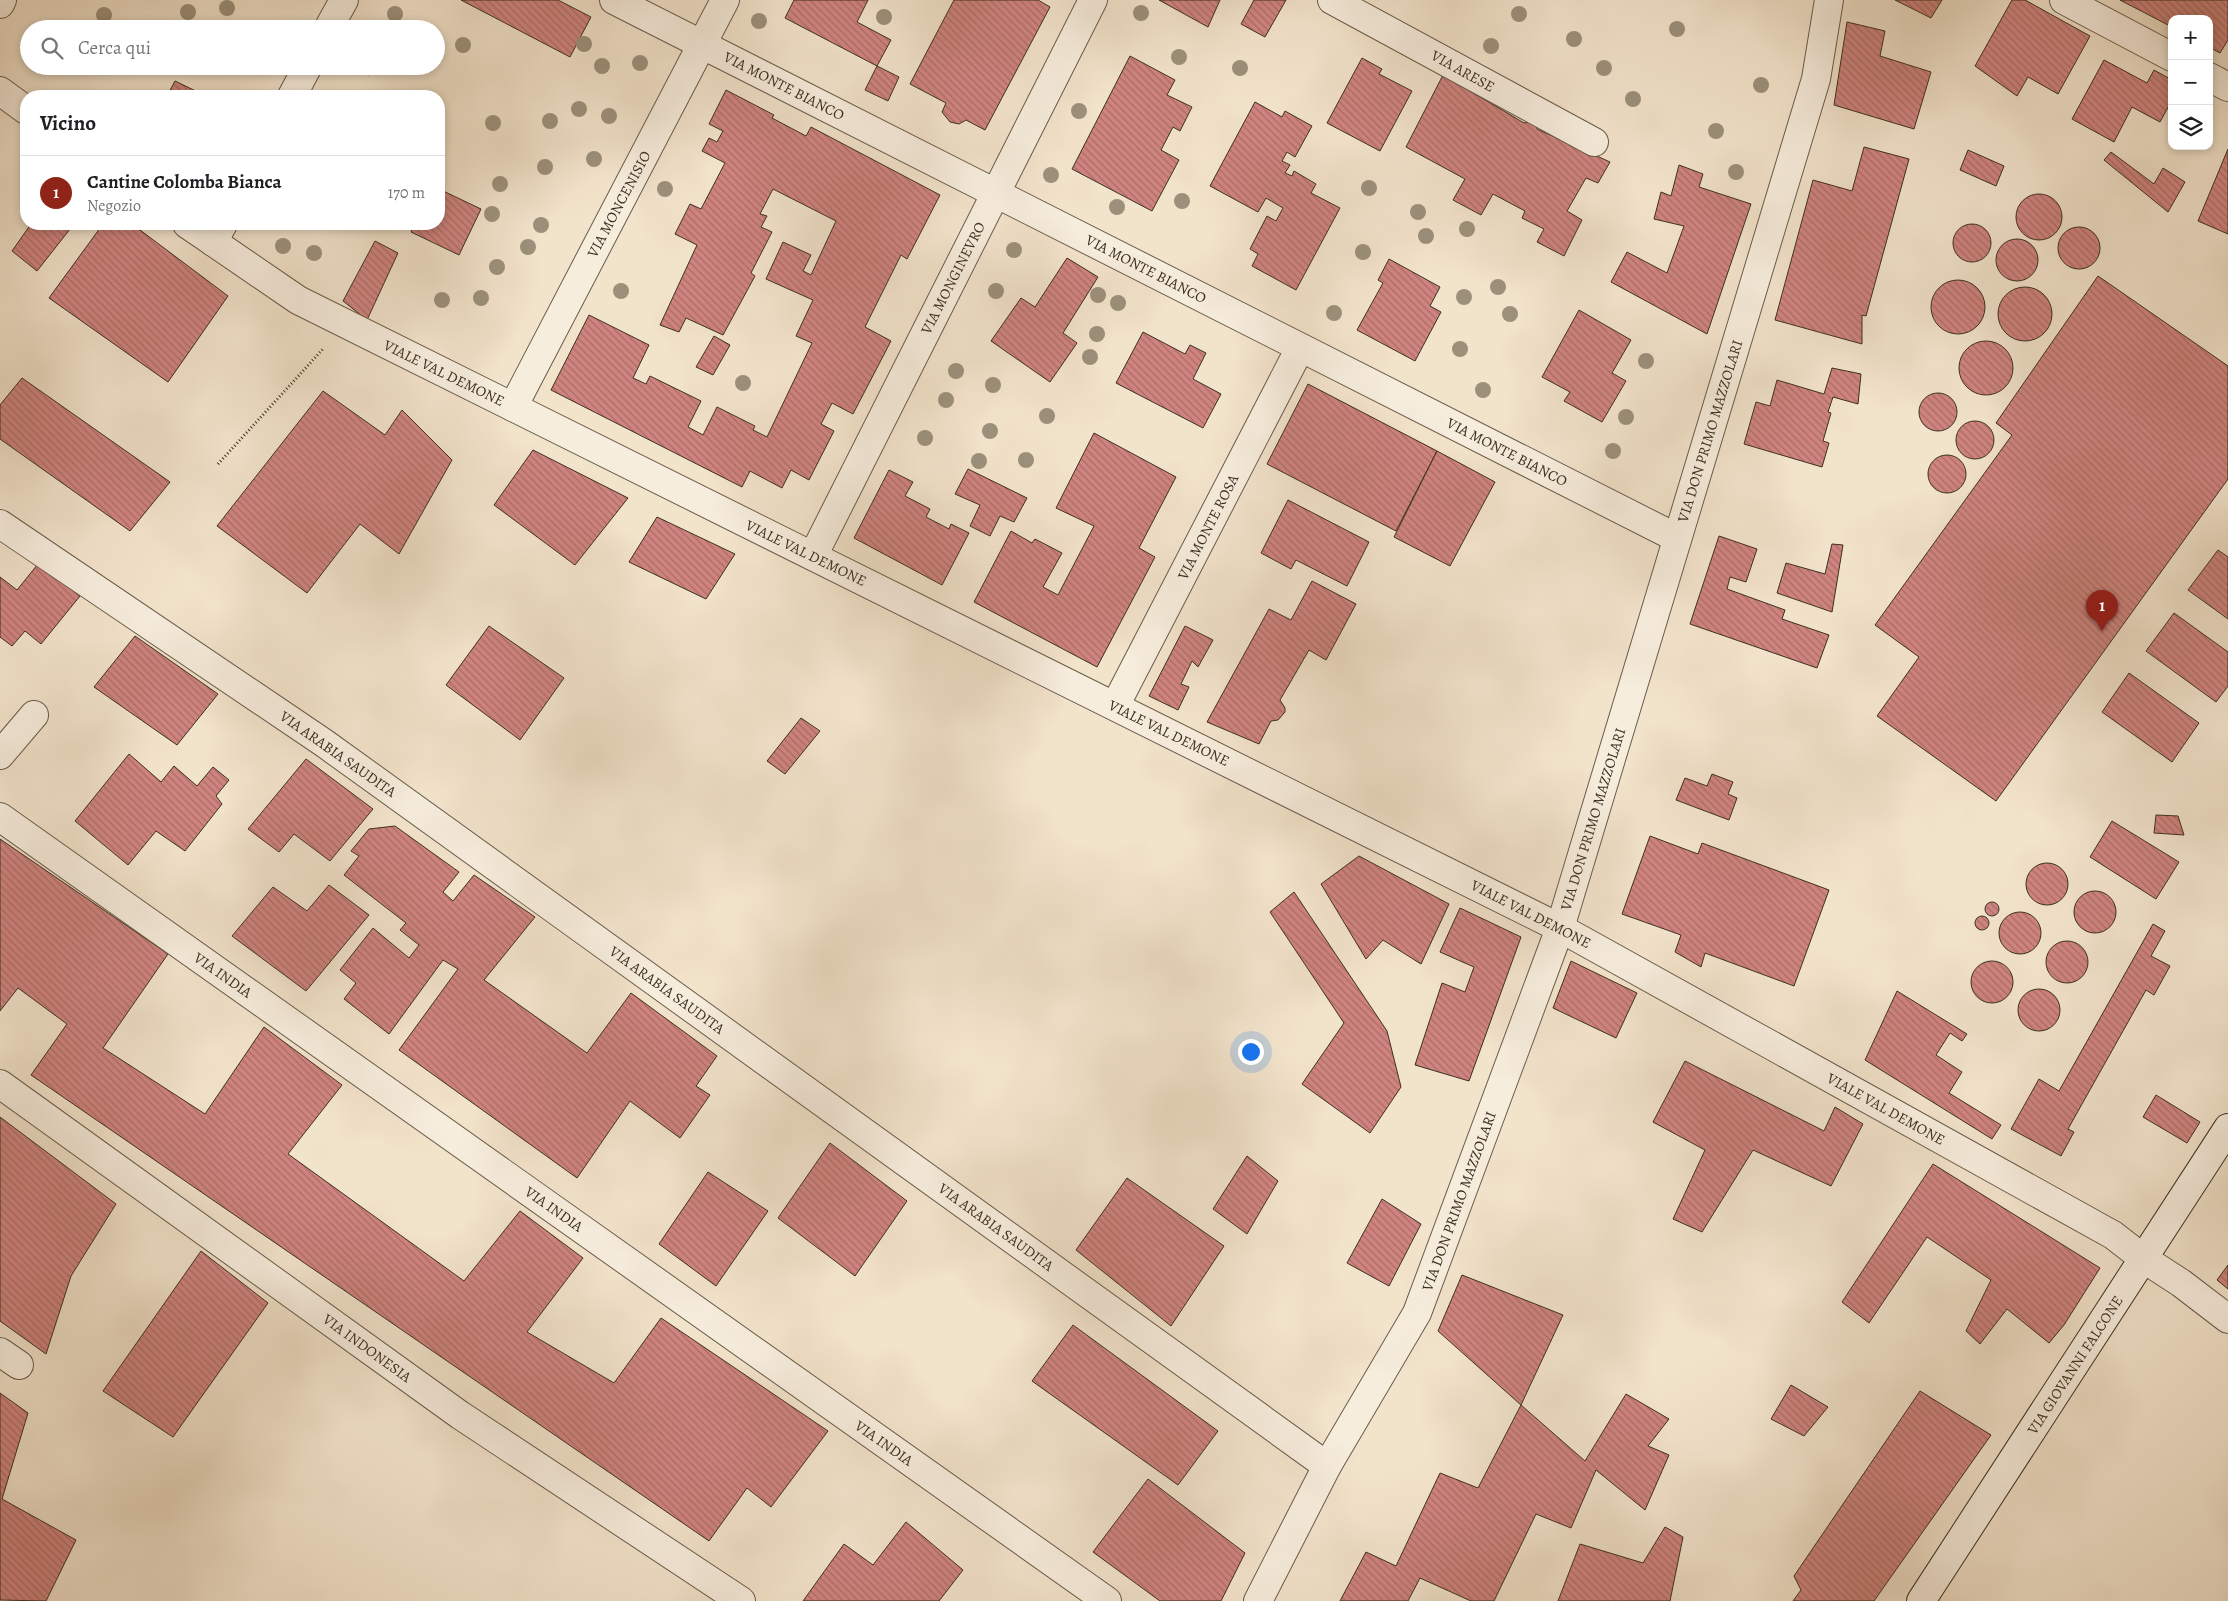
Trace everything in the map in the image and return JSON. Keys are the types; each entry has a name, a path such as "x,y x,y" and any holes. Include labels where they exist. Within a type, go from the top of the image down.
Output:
{"street":[{"path":"0,4 2,0"},
{"path":"333,20 344,0"},
{"name":"VIA MONTE BIANCO","path":"614,0 1677,538"},
{"name":"VIA MONCENISIO","path":"513,407 725,0"},
{"name":"VIA MONGINEVRO","path":"813,556 1093,0"},
{"name":"VIA ARESE","path":"1332,0 1594,142"},
{"name":"VIA DON PRIMO MAZZOLARI","path":"1258,1601 1327,1466 1417,1313 1560,928 1816,79 1830,0"},
{"path":"2064,0 2168,55"},
{"path":"295,90 303,75"},
{"path":"2213,79 2228,87"},
{"path":"0,91 20,106"},
{"name":"VIALE VAL DEMONE","path":"218,233 298,300 1560,928 2113,1236 2181,1283 2228,1319"},
{"name":"VIA MONTE ROSA","path":"1115,706 1300,348"},
{"name":"VIA ARABIA SAUDITA","path":"0,524 324,743 1327,1466"},
{"path":"0,755 34,714"},
{"name":"VIA INDIA","path":"0,817 1107,1601"},
{"name":"VIA INDONESIA","path":"0,1084 460,1415 741,1601"},
{"name":"VIA GIOVANNI FALCONE","path":"1921,1601 2228,1128"}],"path":[{"path":"218,464 345,324"}],"building":[{"path":"461,0 558,0 591,17 570,57"},
{"path":"794,0 868,0 857,22 891,40 877,66 785,18"},
{"path":"954,0 1038,0 1050,7 985,130 966,120 959,124 950,122 942,112 946,103 910,84"},
{"path":"1159,0 1220,0 1208,27"},
{"path":"1254,0 1286,0 1265,37 1241,24"},
{"path":"1895,0 1942,0 1931,18"},
{"path":"2012,0 2025,0 2090,36 2058,94 2028,77 2017,96 1975,66"},
{"path":"2120,0 2228,0 2228,40 2220,53 2213,49 2213,15 2168,15 2168,25"},
{"path":"1847,22 1885,31 1880,56 1931,72 1914,129 1834,105"},
{"path":"1130,56 1175,80 1167,95 1192,107 1180,131 1173,127 1161,150 1179,160 1152,211 1072,169"},
{"path":"1362,58 1382,69 1379,74 1412,91 1380,151 1327,123"},
{"path":"2104,60 2147,83 2154,70 2168,78 2168,107 2160,122 2132,107 2114,142 2072,119"},
{"path":"877,66 899,77 888,101 865,90"},
{"path":"1443,75 1524,123 1534,121 1537,129 1610,162 1598,183 1586,178 1567,211 1582,220 1564,256 1537,242 1544,229 1522,218 1525,211 1493,194 1481,215 1453,200 1465,179 1406,147"},
{"path":"175,81 194,90 170,90"},
{"path":"726,90 774,115 772,118 806,136 811,127 940,195 907,259 901,255 865,327 891,341 853,414 832,403 821,424 834,431 809,480 791,470 782,488 750,471 742,487 551,390 589,315 649,345 633,378 646,384 650,376 701,401 688,427 703,435 717,407 755,426 753,430 767,437 812,343 796,336 813,300 766,279 783,242 811,255 803,271 811,275 836,221 773,189 760,214 767,216 761,227 772,232 751,273 755,276 723,335 686,318 679,332 660,325 697,245 675,234 690,204 701,209 725,163 702,151 709,138 717,142 723,131 709,124"},
{"path":"1255,102 1282,117 1285,111 1312,126 1295,157 1287,152 1282,161 1290,165 1285,173 1292,176 1294,171 1316,184 1311,193 1340,208 1296,290 1252,266 1258,254 1250,249 1267,216 1276,221 1283,208 1266,198 1258,212 1210,186"},
{"path":"1864,147 1909,159 1866,316 1862,315 1862,344 1775,320 1813,180 1852,191"},
{"path":"2228,149 2228,234 2198,221"},
{"path":"1968,150 2004,166 1996,186 1960,170"},
{"path":"2111,152 2154,184 2163,168 2185,182 2168,212 2104,160"},
{"path":"1679,165 1703,174 1699,187 1751,204 1707,334 1611,282 1627,252 1667,273 1684,226 1654,219 1661,192 1671,196"},
{"path":"445,192 481,209 459,255 411,232 412,230 445,230"},
{"path":"2044,194 2048,195 2058,204 2061,208 2061,226 2052,236 2044,240 2034,240 2026,236 2017,226 2016,212 2020,204 2030,195"},
{"path":"1972,224 1986,229 1991,243 1986,257 1972,262 1958,257 1953,243 1958,229"},
{"path":"2083,227 2091,230 2097,236 2100,248 2097,260 2091,266 2075,269 2067,266 2061,260 2058,244 2061,236 2067,230"},
{"path":"27,230 69,230 37,271 12,251"},
{"path":"99,230 140,230 228,296 168,382 49,298"},
{"path":"2021,239 2029,242 2035,248 2038,260 2035,272 2029,278 2013,281 2005,278 1999,272 1996,256 1999,248 2005,242"},
{"path":"375,241 398,253 367,320 343,301"},
{"path":"1067,258 1098,277 1063,333 1077,343 1050,382 991,341 1021,298 1035,307"},
{"path":"1389,259 1440,287 1430,306 1441,312 1415,361 1357,330 1383,283 1378,280"},
{"path":"2098,276 2228,366 2228,479 1996,801 1877,716 1919,657 1875,625 2012,435 1996,423"},
{"path":"1953,280 1963,280 1973,284 1981,292 1985,307 1981,322 1973,330 1963,334 1953,334 1943,330 1935,322 1931,312 1931,302 1935,292 1943,284"},
{"path":"2020,287 2030,287 2040,291 2048,299 2052,314 2048,329 2040,337 2030,341 2020,341 2010,337 2002,329 1998,319 1998,309 2002,299 2010,291"},
{"path":"1579,310 1631,340 1612,373 1626,381 1602,422 1564,401 1570,392 1542,377"},
{"path":"1143,332 1185,354 1190,345 1206,353 1193,379 1221,394 1203,428 1116,383"},
{"path":"714,336 730,345 713,375 696,367"},
{"path":"1981,341 1991,341 2001,345 2009,353 2013,368 2009,383 2001,391 1991,395 1981,395 1971,391 1963,383 1959,373 1959,363 1963,353 1971,345"},
{"path":"1832,368 1861,374 1858,404 1833,397 1828,412 1831,413 1823,441 1829,443 1822,467 1744,444 1756,402 1770,406 1777,380 1824,394"},
{"path":"22,378 170,482 130,531 0,439 0,405"},
{"path":"1308,384 1437,451 1396,531 1267,464"},
{"path":"323,391 385,435 402,410 452,460 399,554 360,524 307,593 217,526"},
{"path":"1938,393 1952,398 1957,412 1952,426 1938,431 1924,426 1919,412 1924,398"},
{"path":"1975,421 1989,426 1994,440 1989,454 1975,459 1961,454 1956,440 1961,426"},
{"path":"1094,433 1176,477 1139,548 1155,557 1097,667 974,602 1011,531 1032,543 1035,539 1062,553 1043,587 1058,595 1094,526 1056,508"},
{"path":"533,450 628,498 575,565 494,505"},
{"path":"1437,451 1495,482 1450,566 1394,537"},
{"path":"1947,455 1961,460 1966,474 1961,488 1947,493 1933,488 1928,474 1933,460"},
{"path":"968,469 1027,498 1014,522 1000,516 990,536 970,526 980,505 955,494"},
{"path":"889,470 913,482 905,496 930,509 926,517 949,529 951,524 969,533 942,585 854,538"},
{"path":"1288,500 1369,542 1347,586 1296,560 1291,569 1261,553"},
{"path":"657,517 735,554 706,599 629,562"},
{"path":"1719,536 1757,549 1746,582 1730,577 1727,589 1785,610 1782,619 1829,635 1817,668 1690,624"},
{"path":"1832,544 1843,545 1832,612 1777,593 1786,563 1825,574"},
{"path":"2218,550 2228,557 2228,619 2188,590"},
{"path":"38,564 80,596 41,644 25,631 12,646 0,637 0,577 17,590"},
{"path":"1312,581 1356,604 1326,660 1309,650 1280,700 1285,708 1285,712 1278,720 1271,721 1259,744 1207,722 1269,609 1291,620"},
{"path":"2174,613 2228,652 2228,686 2216,702 2146,651"},
{"path":"489,626 564,678 520,740 446,685"},
{"path":"1185,626 1213,640 1198,667 1192,661 1181,684 1189,687 1178,710 1149,696"},
{"path":"135,636 218,694 177,745 94,687"},
{"path":"2129,673 2199,723 2172,762 2102,712"},
{"path":"801,718 820,731 785,774 767,761"},
{"path":"129,754 161,782 174,766 197,786 213,767 229,780 216,796 222,804 185,851 156,831 128,865 75,821"},
{"path":"306,759 373,809 330,861 294,834 279,852 248,829"},
{"path":"1712,774 1733,782 1728,794 1737,798 1729,820 1676,800 1685,778 1707,786"},
{"path":"2156,815 2178,816 2184,835 2154,833"},
{"path":"2112,821 2179,862 2156,899 2090,857"},
{"path":"395,826 459,872 443,892 453,901 474,875 535,917 484,980 587,1053 631,993 717,1056 696,1086 710,1095 680,1138 630,1101 577,1178 399,1050 458,969 443,960 389,1034 344,999 356,983 340,970 373,928 409,958 419,945 400,930 406,923 344,875 359,856 351,851 369,829"},
{"path":"1650,836 1698,854 1702,843 1829,890 1794,986 1705,953 1701,967 1675,952 1681,935 1622,914"},
{"path":"0,839 168,954 103,1048 205,1114 264,1027 342,1085 288,1154 464,1281 520,1211 583,1258 527,1332 614,1383 661,1318 828,1431 771,1507 747,1488 709,1541 31,1075 67,1024 18,988 0,1011"},
{"path":"1359,856 1449,904 1421,964 1383,940 1366,959 1321,884"},
{"path":"2043,863 2051,863 2062,869 2068,884 2062,899 2051,905 2043,905 2032,899 2026,888 2026,880 2032,869"},
{"path":"329,885 369,915 306,991 232,936 273,887 307,911"},
{"path":"2095,891 2110,897 2116,912 2110,927 2095,933 2080,927 2074,912 2080,897"},
{"path":"1294,892 1387,1031 1401,1087 1370,1133 1302,1084 1344,1023 1270,912"},
{"path":"1989,902 1995,902 1999,909 1995,916 1989,916 1985,912 1985,906"},
{"path":"1460,908 1521,937 1469,1081 1415,1065 1442,983 1465,992 1474,967 1440,952"},
{"path":"2020,912 2035,918 2041,933 2035,948 2020,954 2005,948 1999,933 2005,918"},
{"path":"1979,916 1985,916 1989,923 1985,930 1979,930 1975,926 1975,920"},
{"path":"2153,924 2165,931 2151,956 2170,966 2154,995 2146,990 2068,1129 2074,1132 2061,1156 2011,1129 2039,1079 2059,1091"},
{"path":"2067,941 2082,947 2088,962 2082,977 2067,983 2052,977 2046,962 2052,947"},
{"path":"1571,961 1637,993 1616,1038 1553,1008"},
{"path":"1992,961 2007,967 2013,982 2007,997 1992,1003 1977,997 1971,982 1977,967"},
{"path":"2039,989 2054,995 2060,1010 2054,1025 2039,1031 2024,1025 2018,1010 2024,995"},
{"path":"1897,991 1967,1034 1962,1041 1950,1033 1936,1055 1962,1072 1949,1093 2001,1125 1992,1139 1865,1060"},
{"path":"1685,1061 1824,1131 1835,1107 1863,1124 1831,1186 1753,1150 1702,1232 1673,1219 1705,1150 1653,1122"},
{"path":"2156,1095 2200,1122 2187,1143 2143,1117"},
{"path":"0,1117 116,1204 71,1276 46,1354 0,1321"},
{"path":"830,1143 907,1201 855,1276 778,1218"},
{"path":"1247,1156 1278,1181 1247,1234 1213,1209"},
{"path":"1933,1164 2100,1268 2064,1325 2049,1343 2007,1309 1980,1344 1966,1331 1991,1280 1927,1237 1869,1323 1842,1302"},
{"path":"708,1172 768,1211 716,1286 659,1244"},
{"path":"1127,1178 1224,1246 1171,1326 1076,1250"},
{"path":"1382,1199 1421,1224 1389,1286 1347,1263"},
{"path":"201,1251 268,1303 173,1437 103,1391"},
{"path":"2228,1265 2228,1289 2217,1280"},
{"path":"1462,1275 1563,1315 1521,1405 1438,1331"},
{"path":"1073,1325 1218,1431 1178,1485 1032,1381"},
{"path":"1791,1385 1828,1407 1804,1436 1771,1419"},
{"path":"1920,1391 1991,1435 1874,1601 1793,1601 1801,1590 1794,1576"},
{"path":"0,1393 28,1413 2,1499 76,1540 46,1601 0,1600"},
{"path":"1626,1394 1669,1419 1648,1446 1669,1455 1645,1510 1596,1470 1571,1528 1536,1514 1494,1601 1471,1601 1420,1578 1408,1601 1340,1601 1366,1552 1396,1566 1440,1473 1478,1488 1521,1405 1585,1461"},
{"path":"1148,1479 1245,1553 1221,1601 1160,1601 1093,1552"},
{"path":"906,1522 963,1570 939,1601 803,1601 844,1544 873,1565"},
{"path":"1665,1527 1683,1537 1670,1601 1558,1601 1580,1544 1643,1563"}],"place":[{"name":"Cantine Colomba Bianca","path":"2102,631"}]}
